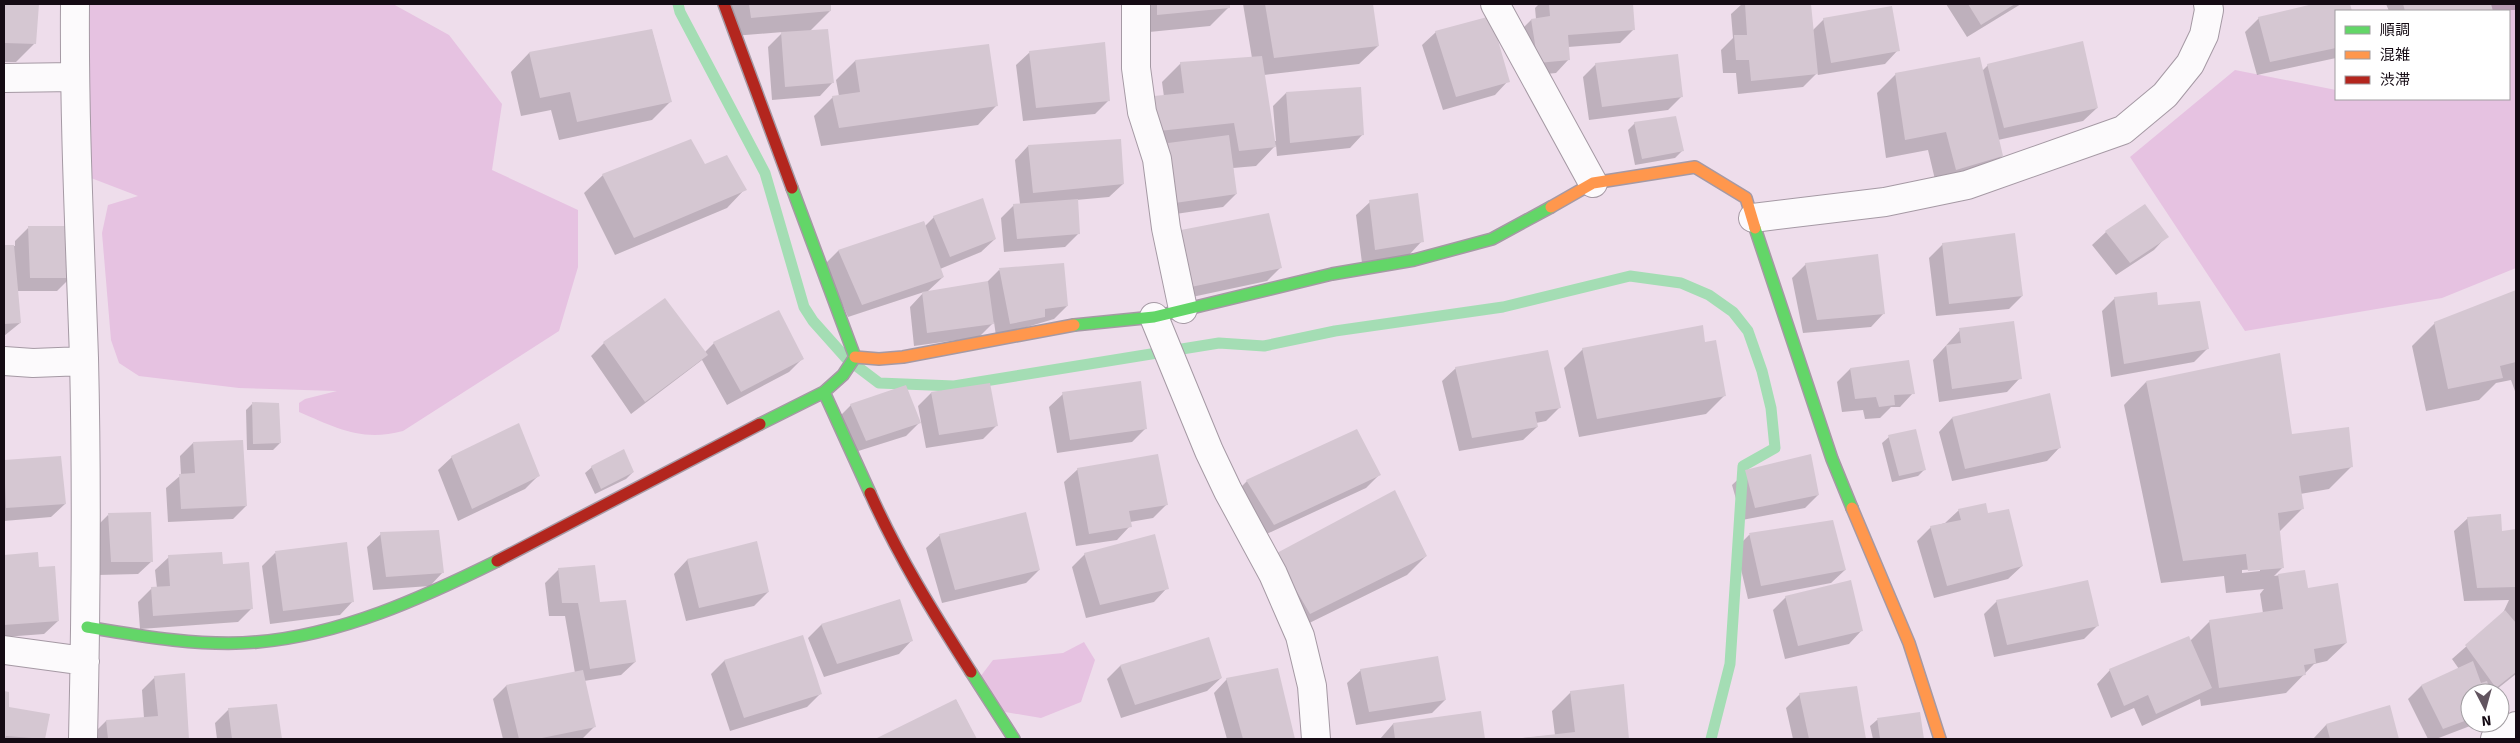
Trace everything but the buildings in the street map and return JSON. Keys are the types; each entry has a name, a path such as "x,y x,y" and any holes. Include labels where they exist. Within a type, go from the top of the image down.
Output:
{"street":[{"path":"75,4 74,77 84,361 86,627 83,739"},
{"path":"724,4 854,358"},
{"path":"1136,4 1136,68 1142,112 1156,159 1166,228 1183,308"},
{"path":"1495,4 1593,183"},
{"path":"1754,218 1885,202 1967,185 2123,130 2165,95 2190,64 2204,35 2209,10 2208,4"},
{"path":"4,78 74,77"},
{"path":"854,358 879,359 903,357 1089,322 1154,317 1183,308 1332,274 1414,260 1492,239 1593,183 1695,167 1746,198 1832,459 1909,643 1940,739"},
{"path":"1154,317 1209,451 1228,491 1273,574 1300,636 1312,686 1316,739"},
{"path":"86,627 156,639 260,643 321,632 366,618 464,577 614,502 746,430 824,392 845,372 854,358"},
{"path":"4,361 33,363 84,361"},
{"path":"824,392 888,535 928,605 1014,739"},
{"path":"4,650 85,661"},
{"path":"2496,739 2516,726"}],"shaded area":[{"path":"87,4 393,4 449,35 502,104 492,170 578,210 578,267 559,331 403,431 388,434 374,435 350,432 299,412 299,403 305,399 337,391 239,388 139,376 119,363 111,340 102,233 108,205 138,196 91,178"},
{"path":"2455,4 2516,4 2516,268 2442,298 2245,331 2130,157 2235,70 2335,90 2335,100 2510,100 2510,10 2425,10"},
{"path":"1084,642 1095,660 1081,702 1041,718 1005,712 980,677 993,660 1063,653"}],"waterway":[{"path":"678,4 680,12 765,173 804,307 813,321 846,358 879,383 954,386 1219,343 1264,346 1335,331 1503,307 1630,276 1681,283 1709,295 1733,312 1748,331 1762,371 1771,408 1775,448 1743,466 1730,664 1711,739"}],"traffic: fast":[{"path":"792,188 855,357 843,375 824,392 870,493"},
{"path":"1074,325 1154,317 1332,274 1414,260 1492,239 1551,207"},
{"path":"1755,228 1832,459 1852,508"},
{"path":"760,424 824,392"},
{"path":"87,627 193,642 236,643 288,638 319,632 380,613 440,588 497,561"},
{"path":"971,672 1014,739"}],"traffic: slow":[{"path":"1551,207 1593,183 1695,167 1746,198 1755,228"},
{"path":"855,357 879,359 903,357 1074,325"},
{"path":"1852,508 1909,643 1940,739"}],"traffic: jam":[{"path":"724,4 792,188"},
{"path":"497,561 760,424"},
{"path":"870,493 905,562 971,672"}]}
